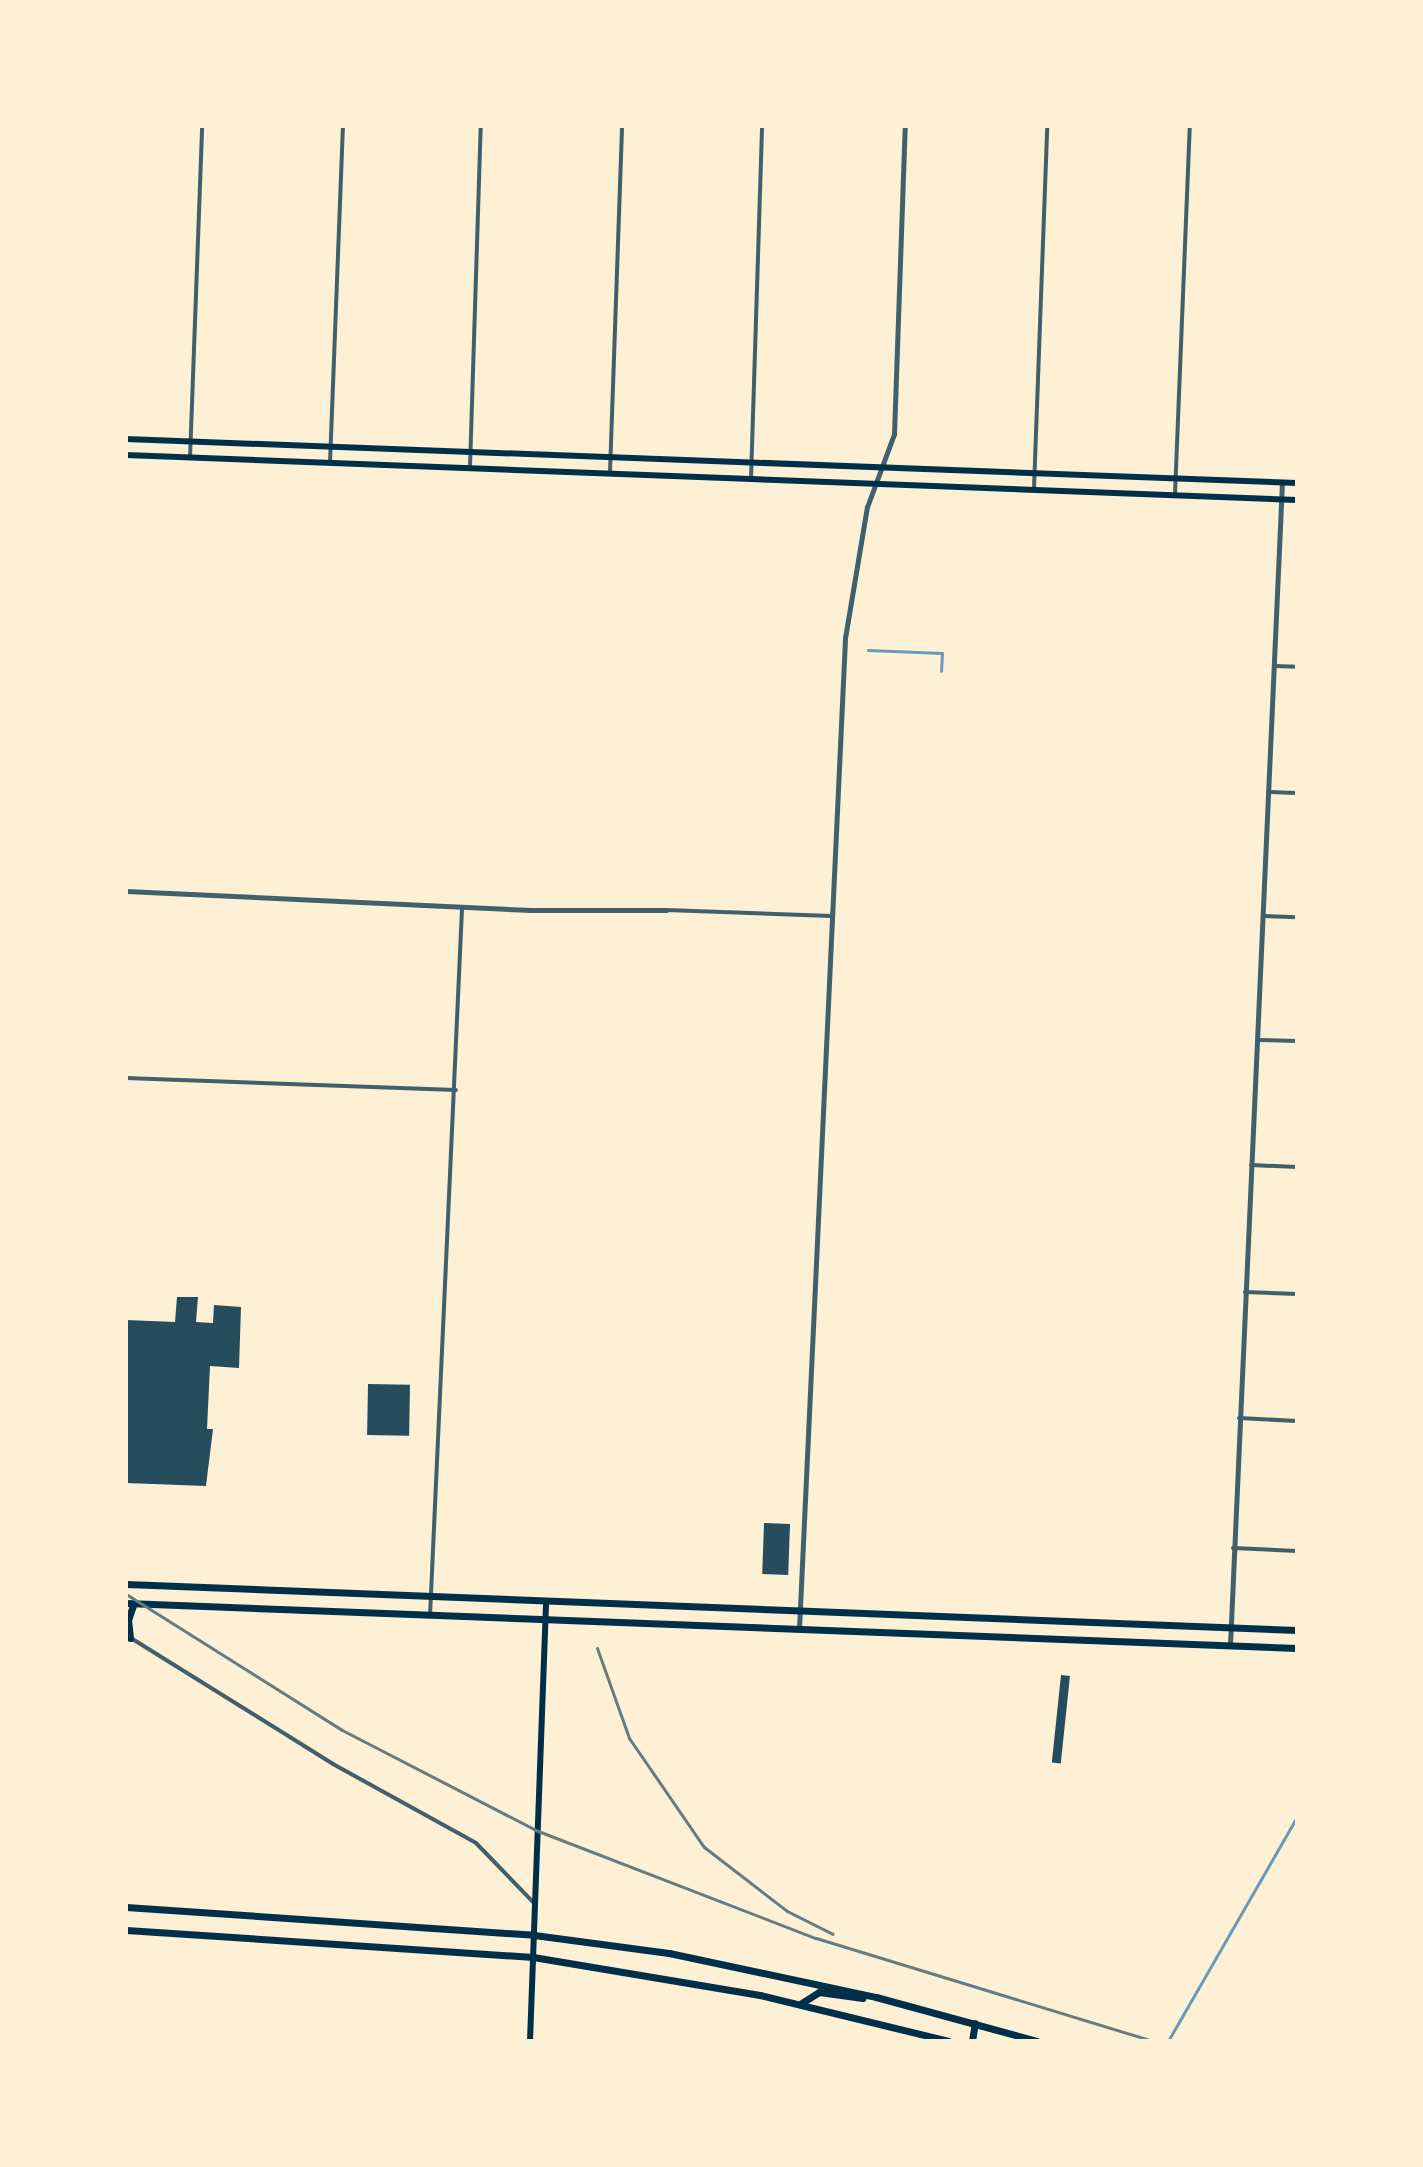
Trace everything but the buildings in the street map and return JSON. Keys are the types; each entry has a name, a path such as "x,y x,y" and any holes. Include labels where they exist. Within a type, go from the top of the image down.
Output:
{"main road":[{"path":"126,439 1297,483"},
{"path":"126,455 610,475 875,481 1297,500"},
{"path":"126,1584 1297,1630"},
{"path":"241,1588 241,1607"},
{"path":"530,2041 546,1601"},
{"path":"128,1637 130,1603 545,1622 1297,1648"},
{"path":"766,1628 767,1610"},
{"path":"932,1634 933,1614"},
{"path":"126,1907 534,1935 683,1956 881,1999 1037,2041"},
{"path":"126,1930 533,1957 800,2004 948,2041"},
{"path":"800,2004 819,1992 881,1999"},
{"path":"972,2041 975,2023"}],"street":[{"path":"190,458 202,126"},
{"path":"330,463 343,126"},
{"path":"470,470 481,126"},
{"path":"610,475 622,126"},
{"path":"751,479 762,126"},
{"path":"799,1630 845,638 863,523 875,481 884,467 894,434 905,126"},
{"path":"1034,488 1047,126"},
{"path":"1175,494 1190,126"},
{"path":"1230,1645 1282,482"},
{"path":"1274,666 1297,667"},
{"path":"1268,792 1297,793"},
{"path":"126,891 462,908 833,916"},
{"path":"430,1617 462,908"},
{"path":"1263,916 1297,917"},
{"path":"1257,1040 1297,1041"},
{"path":"126,1078 456,1090"},
{"path":"1251,1165 1297,1167"},
{"path":"1245,1292 1297,1294"},
{"path":"1239,1418 1297,1421"},
{"path":"1233,1548 1297,1551"},
{"path":"128,1637 322,1757 476,1843 535,1904"}],"waterway":[{"path":"868,650 942,653 941,671"},
{"path":"1168,2041 1297,1817"}],"railway":[{"path":"126,1594 342,1730 538,1831 816,1938 1153,2041"},
{"path":"597,1648 629,1738 704,1847 787,1911 833,1934"}]}
